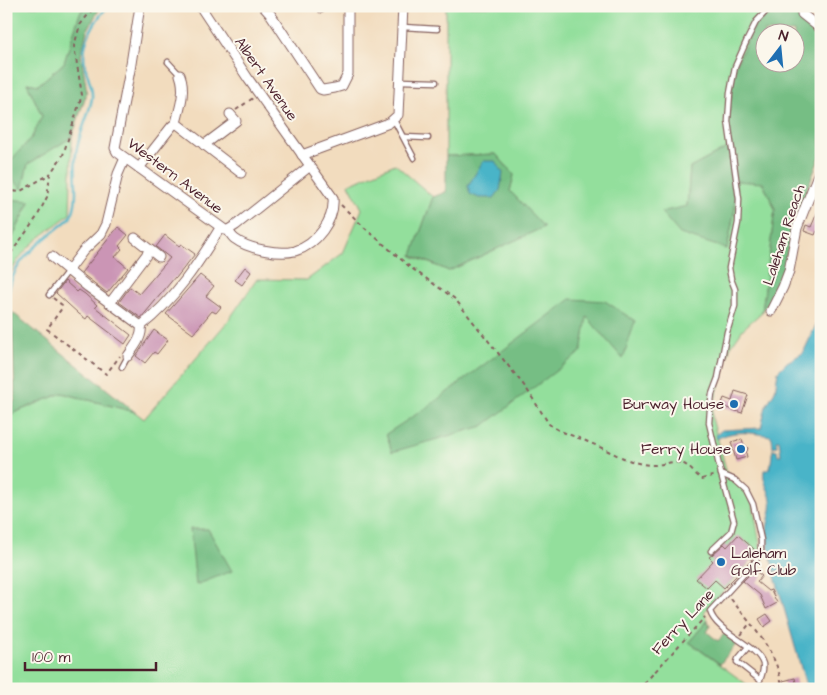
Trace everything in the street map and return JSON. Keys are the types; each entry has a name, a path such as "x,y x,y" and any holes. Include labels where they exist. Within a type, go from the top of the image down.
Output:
{"street":[{"name":"Western Avenue","path":"140,6 115,148 117,152 224,229 310,166"},
{"name":"Albert Avenue","path":"200,6 259,94 333,198"},
{"path":"268,7 320,89 323,90 342,86 348,74 348,6"},
{"path":"302,155 389,123 398,115 403,6"},
{"path":"802,6 802,14 821,29"},
{"path":"139,168 176,123 183,94 183,84 180,75"},
{"path":"204,145 236,121 230,114"},
{"path":"176,123 241,173"},
{"path":"68,271 79,256 101,234 106,224 118,174 125,158"},
{"name":"Laleham Reach","path":"771,311 786,279 797,228 821,167"},
{"path":"141,326 165,305 224,229 234,239 250,246 271,252 293,252 317,238 333,208 333,198"},
{"path":"135,238 159,257"},
{"path":"110,303 150,250"},
{"path":"52,257 141,326"},
{"path":"129,355 140,335 141,326"}],"lane":[{"path":"712,550 730,532 734,521 709,423 710,409 727,332 735,306 736,289 731,279 729,268 738,223 739,199 728,121 730,93 735,67 746,40 756,22 771,6"},
{"path":"402,27 437,29"},
{"path":"168,62 180,75"},
{"path":"400,81 436,82"},
{"path":"394,120 414,158"},
{"path":"404,137 428,138"},
{"path":"49,295 68,271"},
{"path":"122,367 129,355"},
{"name":"Ferry Lane","path":"710,611 758,557 761,550 753,504 746,490 735,480 721,474"},
{"path":"710,611 715,622 738,638 748,647 761,660 763,665 760,680 737,662 738,658 748,647"}],"path":[{"path":"6,190 19,192 50,174 63,155 82,95 74,46 80,25 95,6"},
{"path":"230,114 259,94"},
{"path":"6,260 37,217 47,198 50,174"},
{"path":"333,198 366,230 410,267 456,299 526,388 549,424 554,428 590,442 624,460 651,466 681,462 702,479 721,474"},
{"path":"49,295 62,305 62,308 47,329 106,374 123,352 129,355"},
{"path":"726,594 776,661 782,689"},
{"name":"Ferry Lane","path":"639,689 710,611"},
{"path":"738,638 750,624"}],"green space":[{"path":"6,6 84,6 64,63 38,85 27,83 42,116 32,137 6,166"},
{"path":"84,6 101,6 87,31 81,55 87,92 72,137 28,164 22,189 6,171 6,166 32,137 42,116 27,83 38,85 64,63"},
{"path":"446,6 767,6 756,22 754,22 754,32 731,146 690,168 687,207 662,212 727,249 735,208 736,180 763,182 775,209 762,312 743,329 730,348 713,407 712,418 727,473 746,490 753,504 761,550 704,612 708,620 689,642 753,689 6,689 6,417 62,393 135,412 144,419 228,321 257,279 307,280 343,253 362,209 349,184 395,164 433,197 412,256 449,271 543,227 510,191 514,175 496,154 446,156"},
{"path":"767,6 797,6 793,12 821,33 821,154 792,227 780,286 762,312 775,209 763,183 736,181 735,208 727,249 680,234 661,212 687,206 690,168 731,146 728,121 735,67 754,26 754,72 804,72 804,22 756,22"},
{"path":"72,137 70,214 24,252 17,261 6,284 6,251 30,202 6,199 6,171 21,188 28,164"},
{"path":"496,154 514,175 510,191 544,227 449,271 412,255 433,197 446,192 446,156"},
{"path":"6,199 30,201 6,251"},
{"path":"571,299 605,301 635,321 623,359 587,317 581,352 483,426 392,452 386,434 429,406"},
{"path":"12,312 135,412 62,393 9,415 15,399"},
{"path":"190,529 208,529 232,571 196,585"},
{"path":"708,620 710,627 707,632 718,641 725,633 738,642 720,664 689,642"}],"water":[{"path":"483,161 495,161 503,173 500,190 494,198 479,198 470,194 468,186"},
{"path":"821,301 821,689 807,689 774,573 784,571 783,566 781,566 781,570 774,571 769,551 767,527 771,504 764,478 764,470 770,468 773,449 777,450 778,455 781,455 779,440 776,440 777,446 773,447 771,436 737,433 717,439 716,435 722,430 761,428 766,406 775,391 778,371 787,362 803,353 817,323 817,308"}],"building":[{"path":"821,204 821,233 817,231 815,235 804,231 806,225 811,227"},
{"path":"118,227 128,235 119,246 122,249 115,257 128,268 107,293 81,273"},
{"path":"165,235 179,246 181,244 195,254 141,318 119,302 130,287 139,294 170,258 156,247"},
{"path":"245,267 251,272 242,285 235,280"},
{"path":"200,275 214,286 206,296 221,307 216,313 212,311 193,334 166,314"},
{"path":"65,281 77,292 79,290 85,294 97,305 95,307 131,335 125,344 88,316 86,319 79,314 56,293"},
{"path":"154,330 168,340 157,354 154,352 145,363 136,356"},
{"name":"Burway House","path":"735,391 748,395 742,413 721,406 724,398 732,401"},
{"name":"Ferry House","path":"742,439 748,448 747,457 736,460 731,442"},
{"name":"Laleham Golf Club","path":"738,535 754,549 747,556 752,560 724,588 715,580 707,588 696,579 713,561 709,557 724,544 727,547"},
{"path":"754,570 762,576 757,582 768,591 771,590 777,603 766,609 760,595 743,581"},
{"path":"767,614 772,621 764,627 759,619"},
{"path":"795,678 797,687 785,689 783,681"}],"waterway":[{"path":"6,303 9,287 20,263 37,245 70,218 73,211 76,195 75,162 77,147 92,98 91,85 84,57 86,41 93,26 108,6"}],"place":[{"name":"Burway House","path":"734,404"},
{"name":"Ferry House","path":"741,449"},
{"name":"Laleham Golf Club","path":"721,562"}]}
